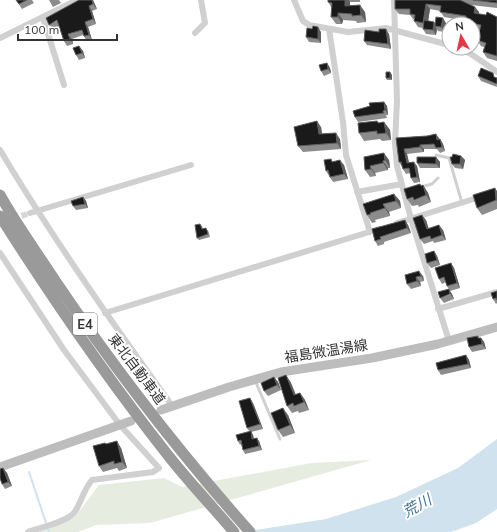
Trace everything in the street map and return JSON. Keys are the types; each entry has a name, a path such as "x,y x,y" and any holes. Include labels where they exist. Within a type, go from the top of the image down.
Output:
{"highway":[{"name":"東北自動車道","path":"0,195 82,321 178,448 250,532"},
{"name":"東北自動車道","path":"0,216 73,328 167,454 234,532"}],"main road":[{"name":"福島微温湯線","path":"162,410 281,372 372,358 449,341 497,327"},
{"path":"0,467 131,421"}],"street":[{"path":"0,38 77,0"},
{"path":"195,33 205,23 200,0"},
{"path":"294,0 303,21 309,25 348,32 386,28 441,43"},
{"path":"394,0 396,30 397,114 394,144 405,187 411,219 449,341"},
{"path":"43,18 64,85"},
{"path":"329,29 341,134 370,232"},
{"path":"474,56 497,72"},
{"path":"0,150 33,212 173,407"},
{"path":"33,212 190,165"},
{"path":"357,192 405,187"},
{"path":"390,225 490,194"},
{"path":"105,313 384,228"},
{"path":"0,254 64,350 120,425 159,468 154,472 92,480 85,488 74,513 55,523 28,532"},
{"path":"438,309 497,292"}],"lane":[{"path":"436,155 449,158 462,203"},
{"path":"415,187 432,184 438,178"},
{"path":"254,380 280,439"}],"shaded area":[{"path":"371,460 150,523 96,525 78,532 38,532 75,517 99,485 164,478 182,487 312,463"}],"water":[{"name":"荒川","path":"497,439 497,509 476,523 451,532 243,532 326,519 396,497 458,468"}],"building":[{"path":"16,0 27,0 19,4"},
{"path":"79,0 92,0 93,4 89,6 93,19 85,22 89,35 84,36 82,30 68,34 70,39 64,41 57,20 49,25 46,18"},
{"path":"328,0 345,0 345,6 360,5 361,15 352,16 352,14 338,13 338,17 331,17 332,3 328,2"},
{"path":"395,0 460,0 475,7 474,13 486,15 487,12 497,17 497,56 483,52 486,43 481,41 481,16 466,16 440,12 441,6 426,4 423,23 414,21 415,15 410,14 410,9 395,9"},
{"path":"473,0 497,0 497,3"},
{"path":"436,17 441,18 441,27 435,26"},
{"path":"424,20 434,22 433,30 423,29"},
{"path":"313,26 318,27 318,39 306,37 307,28 312,29"},
{"path":"379,29 386,29 388,44 364,41 365,30 379,32"},
{"path":"79,46 82,53 76,55 73,48"},
{"path":"327,63 328,69 321,71 319,65"},
{"path":"481,68 493,73 494,77 497,78 497,84 478,76"},
{"path":"386,72 390,72 390,78 386,78"},
{"path":"384,102 384,113 355,117 353,111 370,106 369,103"},
{"path":"317,121 319,134 336,133 337,143 298,146 294,127"},
{"path":"377,121 378,123 384,122 386,133 377,134 377,131 359,133 358,123"},
{"path":"436,134 437,140 440,139 442,147 436,148 434,144 420,145 420,147 404,149 407,163 414,162 417,177 411,178 409,168 403,169 401,162 399,162 396,138"},
{"path":"384,153 385,160 383,163 370,166 371,169 365,170 364,157"},
{"path":"453,154 461,156 460,164 452,164 450,157 452,157"},
{"path":"417,157 436,157 436,164 417,163"},
{"path":"331,159 332,162 340,160 344,174 330,177 328,170 326,171 324,160"},
{"path":"420,184 421,186 423,185 426,195 414,200 413,197 407,199 404,189"},
{"path":"495,188 496,200 477,208 473,195"},
{"path":"394,194 396,201 383,204 385,208 367,215 363,204"},
{"path":"83,197 85,204 73,206 71,201"},
{"path":"422,215 427,229 439,225 442,235 431,239 430,236 420,239 413,218"},
{"path":"405,220 407,228 380,237 381,239 375,241 372,229"},
{"path":"200,224 202,229 206,228 208,234 197,238 195,225"},
{"path":"434,251 437,260 427,263 425,254"},
{"path":"451,263 457,283 447,286 444,277 439,279 435,268"},
{"path":"419,271 421,276 416,277 417,281 407,284 405,275"},
{"path":"449,289 450,294 440,298 438,292"},
{"path":"497,291 497,300 496,298 493,299 491,293"},
{"path":"478,336 478,338 481,338 482,344 469,347 467,338"},
{"path":"466,355 468,364 438,370 436,363"},
{"path":"286,375 294,395 300,393 304,402 294,406 293,403 287,406 278,378"},
{"path":"274,377 277,385 264,391 261,383"},
{"path":"250,398 260,424 247,428 239,401"},
{"path":"283,408 290,425 278,430 271,413"},
{"path":"251,431 252,439 257,438 259,446 243,450 241,440 238,441 236,435"},
{"path":"117,441 122,462 114,464 114,461 99,466 93,446"},
{"path":"3,468 8,482 2,484 0,469"}],"waterway":[{"path":"29,472 49,532"}],"tunnel":[{"path":"13,219 30,213"}]}
